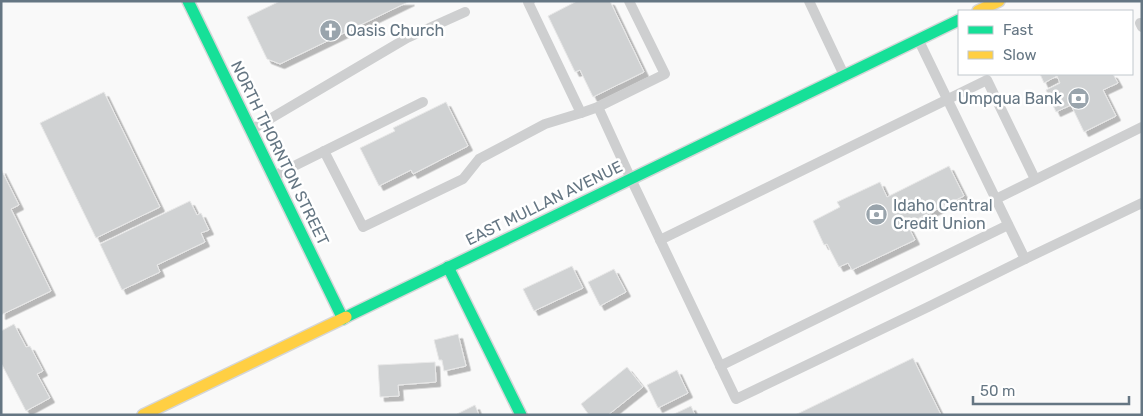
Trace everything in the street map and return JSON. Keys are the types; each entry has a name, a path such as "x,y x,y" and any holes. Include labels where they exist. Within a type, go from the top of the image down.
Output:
{"main road":[{"name":"NORTH THORNTON STREET","path":"188,1 343,318"},
{"path":"980,10 999,1"},
{"name":"EAST MULLAN AVENUE","path":"143,415 958,20"},
{"path":"448,268 522,415"}],"lane":[{"path":"324,151 363,228 463,179 479,159 487,154 546,124 598,107 665,74 629,1"},
{"path":"809,1 844,76"},
{"path":"528,2 581,113"},
{"path":"250,130 407,38 464,12"},
{"path":"918,40 1025,259"},
{"path":"660,240 987,80 1035,179"},
{"path":"273,176 423,102"},
{"path":"598,107 736,399 920,312 1142,203"},
{"path":"996,199 1142,127"},
{"path":"720,366 1008,225"}],"building":[{"path":"280,1 410,1 280,64 267,59 247,17"},
{"path":"577,1 610,1 644,72 593,97 580,70 575,72 548,16"},
{"name":"Umpqua Bank","path":"1040,75 1114,75 1118,83 1103,90 1116,116 1084,132 1071,105 1056,112 1046,90 1060,83 1057,76 1044,83"},
{"path":"104,92 160,207 96,238 40,123"},
{"path":"446,102 468,146 413,174 411,170 379,186 360,148 395,131 393,128"},
{"name":"Idaho Central Credit Union","path":"949,166 964,196 907,224 915,240 852,270 848,263 839,267 827,244 824,245 813,221 840,207 837,202 880,182 887,197"},
{"path":"1,169 19,205 11,209 51,291 1,315"},
{"path":"190,201 197,215 201,213 209,230 201,233 205,242 157,265 160,272 122,290 100,244"},
{"path":"572,266 583,288 534,311 523,289"},
{"path":"614,269 626,292 600,306 588,282"},
{"path":"14,324 26,347 30,346 43,371 37,374 50,398 26,411 1,363 1,331"},
{"path":"458,334 466,366 444,371 434,340"},
{"path":"913,358 941,415 795,415"},
{"path":"435,362 436,382 398,385 399,396 380,397 378,365"},
{"path":"627,367 643,387 608,415 589,415 581,404"},
{"path":"677,370 688,393 658,408 647,385"},
{"path":"475,405 479,415 457,414"},
{"path":"691,406 695,415 672,415"}],"traffic: fast":[{"path":"188,1 343,319"},
{"path":"346,317 958,20"},
{"path":"448,267 521,415"}],"traffic: slow":[{"path":"980,10 999,1"},
{"path":"143,415 346,317"}],"place":[{"name":"Oasis Church","path":"330,30"},
{"name":"Umpqua Bank","path":"1078,98"},
{"name":"Idaho Central Credit Union","path":"877,214"}]}
